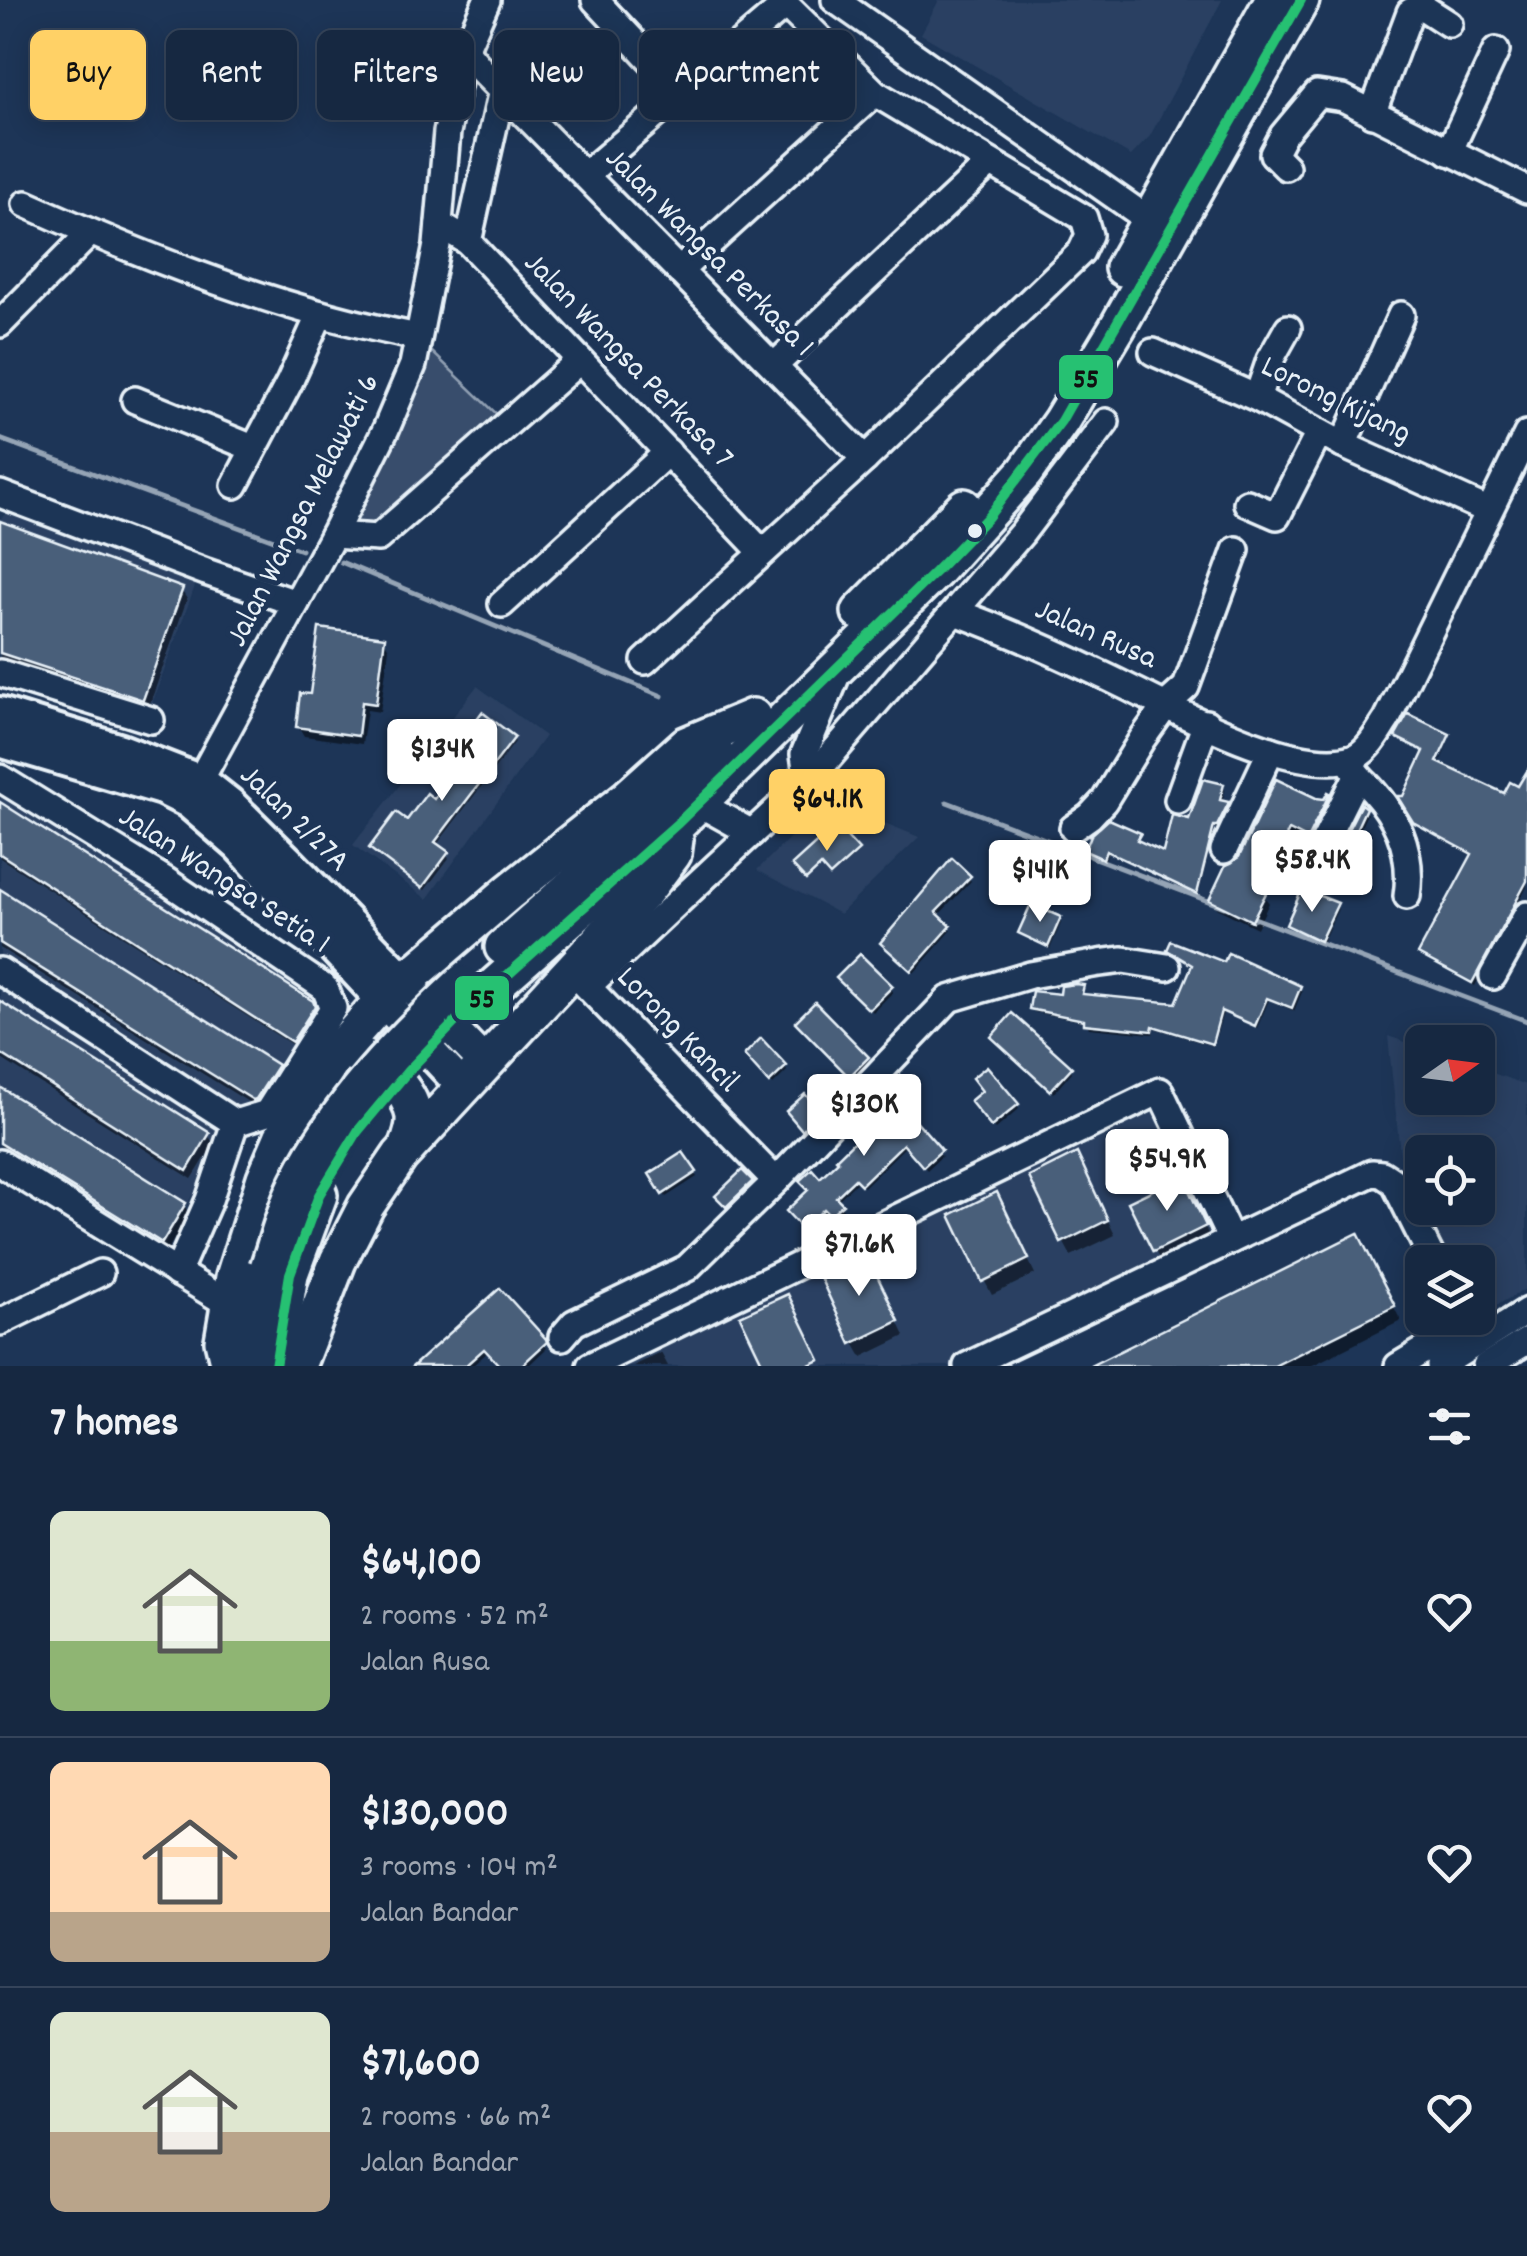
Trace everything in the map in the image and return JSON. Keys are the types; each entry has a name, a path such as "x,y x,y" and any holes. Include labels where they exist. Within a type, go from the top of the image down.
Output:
{"highway":[{"path":"275,1366 290,1274 319,1195 336,1163 382,1100 469,993 957,516 1006,458 1068,363 1273,0"},
{"path":"251,1366 254,1324 268,1268 298,1183 339,1117 390,1055 688,813 988,517 1061,421 1301,0"},
{"path":"229,1366 224,1341 251,1218 282,1138 337,1052 394,991 509,892 626,800 686,745 752,716"},
{"path":"297,1366 338,1261 359,1220 407,1148 473,1074 579,978 673,854 688,813"},
{"path":"337,1052 374,1060 408,1100 414,1116 407,1148"}],"main road":[{"name":"Jalan 2/27A","path":"0,713 122,750 194,792 240,846 394,991 473,1074"},
{"name":"Jalan 2/27A","path":"0,741 162,789 194,792"}],"street":[{"name":"Jalan Wangsa Melawati 6","path":"474,30 487,0"},
{"path":"595,0 639,47"},
{"path":"835,0 1149,220"},
{"path":"645,661 865,459 1081,252 1088,235 1084,218 875,92 783,2 751,30"},
{"path":"1372,114 1410,12 1421,6 1449,24"},
{"path":"1449,152 1496,51"},
{"name":"Jalan Wangsa Perkasa 1","path":"474,60 494,81"},
{"path":"680,270 875,92"},
{"path":"1286,166 1274,154 1283,135 1317,94 1344,98 1527,190"},
{"name":"Jalan Wangsa Melawati 6","path":"194,792 332,535 386,429 413,365 439,224 450,120"},
{"path":"468,242 495,120"},
{"name":"Jalan Wangsa Perkasa 1","path":"531,120 865,459"},
{"path":"585,175 647,120"},
{"path":"774,366 990,163"},
{"path":"26,204 193,272 320,314 418,337"},
{"name":"Jalan Wangsa Perkasa 7","path":"439,224 468,242 762,552"},
{"path":"0,324 90,232"},
{"path":"235,485 289,384 320,314"},
{"path":"1343,445 1401,315"},
{"path":"1257,398 1270,360 1288,328"},
{"name":"Lorong Kijang","path":"1154,352 1257,398 1343,445 1487,510"},
{"path":"332,535 378,538 580,360"},
{"path":"135,400 253,448"},
{"path":"579,978 752,833 813,776 956,612 1106,422"},
{"path":"1247,503 1277,516 1319,433"},
{"path":"1308,874 1353,768 1386,719 1527,434"},
{"path":"502,604 668,452"},
{"path":"4,501 296,603"},
{"path":"1072,828 1104,802 1167,704 1186,687 1236,550"},
{"name":"Jalan Rusa","path":"956,612 1020,636 1206,724 1271,750 1353,768"},
{"path":"813,776 806,768 804,754 842,662"},
{"path":"0,673 151,720"},
{"path":"1178,800 1206,724"},
{"path":"1224,850 1271,750"},
{"path":"1353,768 1398,826 1410,875 1407,896"},
{"name":"Jalan Wangsa Setia 1","path":"0,778 165,880 325,988 334,1008 267,1113 235,1123"},
{"path":"688,813 752,833"},
{"path":"1493,976 1527,915"},
{"path":"562,1337 574,1323 687,1268 776,1181 949,999 1030,975 1100,963 1123,960 1167,966"},
{"path":"0,972 235,1123 209,1200 177,1273"},
{"name":"Lorong Kancil","path":"579,978 776,1181"},
{"path":"590,1366 1160,1092 1231,1240"},
{"path":"0,1163 230,1306"},
{"path":"966,1366 1372,1173 1394,1182 1426,1245"},
{"path":"0,1322 100,1273"},
{"path":"1440,1366 1527,1311"},
{"path":"1398,1366 1475,1344 1527,1341"}],"shaded area":[{"path":"939,0 1222,0 1150,136 1131,156 921,34"},
{"path":"430,350 503,420 374,534 340,531"},
{"path":"14,506 199,575 149,712 0,666 0,519"},
{"path":"477,686 545,736 427,899 353,845"},
{"path":"0,785 320,993 326,1007 263,1108 235,1117 159,1256 0,1155"},
{"path":"828,800 919,837 840,914 757,870"},
{"path":"1388,1036 1405,1042 1405,1115 1495,1115 1495,1074 1527,1085 1527,1288 1495,1306 1495,1245 1439,1245 1429,1225 1495,1225 1495,1135 1405,1135 1405,1179"},
{"path":"1157,1099 1224,1237 958,1366 605,1366"}],"building":[{"path":"0,521 183,588 143,700 0,653"},
{"path":"319,628 385,637 376,704 362,702 358,736 296,727 300,693 310,694"},
{"path":"482,712 515,737 435,842 449,852 422,888 369,848 396,812 407,820 427,793 434,799 455,770 445,761"},
{"path":"1408,714 1450,734 1437,762 1504,793 1510,782 1518,786 1527,771 1527,881 1472,983 1418,954 1472,854 1413,822 1397,796 1403,796 1424,751 1395,737"},
{"path":"1203,779 1224,784 1220,800 1229,802 1214,826 1197,894 1106,851 1103,859 1085,851 1091,835 1109,819 1141,833 1137,840 1163,852 1172,815 1189,819"},
{"path":"1276,779 1316,798 1324,799 1330,793 1307,839 1289,830 1260,890 1266,893 1252,921 1209,900 1225,866 1239,857"},
{"path":"0,802 313,1001 315,1006 292,1042 0,854"},
{"path":"1361,804 1366,808 1353,836 1370,844 1360,865 1336,853"},
{"path":"836,825 859,850 830,876 821,866 806,880 792,865"},
{"path":"952,858 971,876 936,912 951,926 911,971 880,943"},
{"path":"0,889 278,1065 256,1099 0,943"},
{"path":"1302,889 1338,903 1320,941 1286,925"},
{"path":"1031,904 1061,917 1048,947 1018,933"},
{"path":"1171,941 1224,962 1228,953 1301,986 1292,1008 1267,998 1255,1026 1221,1011 1212,1044 1153,1026 1152,1031 1084,1024 1084,1020 1029,1009 1032,991 1060,994 1061,986 1076,984 1084,985 1082,994 1176,1003 1192,965 1167,950"},
{"path":"860,954 893,986 869,1010 836,978"},
{"path":"0,1001 210,1133 187,1171 0,1053"},
{"path":"815,1002 869,1057 849,1077 795,1022"},
{"path":"1012,1013 1072,1067 1050,1091 991,1037"},
{"path":"761,1038 787,1066 769,1083 744,1055"},
{"path":"987,1066 1019,1104 991,1127 970,1101 982,1091 972,1078"},
{"path":"0,1087 186,1203 162,1243 0,1143"},
{"path":"891,1092 942,1150 923,1167 903,1144 861,1185 855,1179 836,1197 843,1204 830,1215 824,1209 803,1229 786,1211 808,1190 799,1181 812,1169 820,1178 838,1161 879,1117 872,1109"},
{"path":"805,1094 820,1111 802,1130 786,1111"},
{"path":"683,1152 697,1172 662,1195 649,1174"},
{"path":"1077,1153 1108,1220 1061,1243 1029,1177"},
{"path":"742,1170 753,1181 726,1207 715,1196"},
{"path":"1182,1176 1206,1226 1153,1252 1128,1202"},
{"path":"997,1192 1029,1259 982,1282 950,1215"},
{"path":"1358,1233 1395,1306 1274,1366 1090,1366"},
{"path":"867,1255 899,1321 851,1344 820,1277"},
{"path":"500,1288 547,1342 521,1366 500,1366 484,1349 465,1366 413,1366"},
{"path":"788,1294 820,1360 807,1366 764,1366 740,1316"}],"waterway":[{"path":"0,439 301,550"},
{"path":"341,562 662,696"},
{"path":"947,802 1224,907"},
{"path":"1249,916 1527,1021"}],"transit line":[{"name":"55","path":"275,1366 290,1274 319,1195 358,1131 456,1021 678,823 988,517 1061,421 1301,0"}]}
